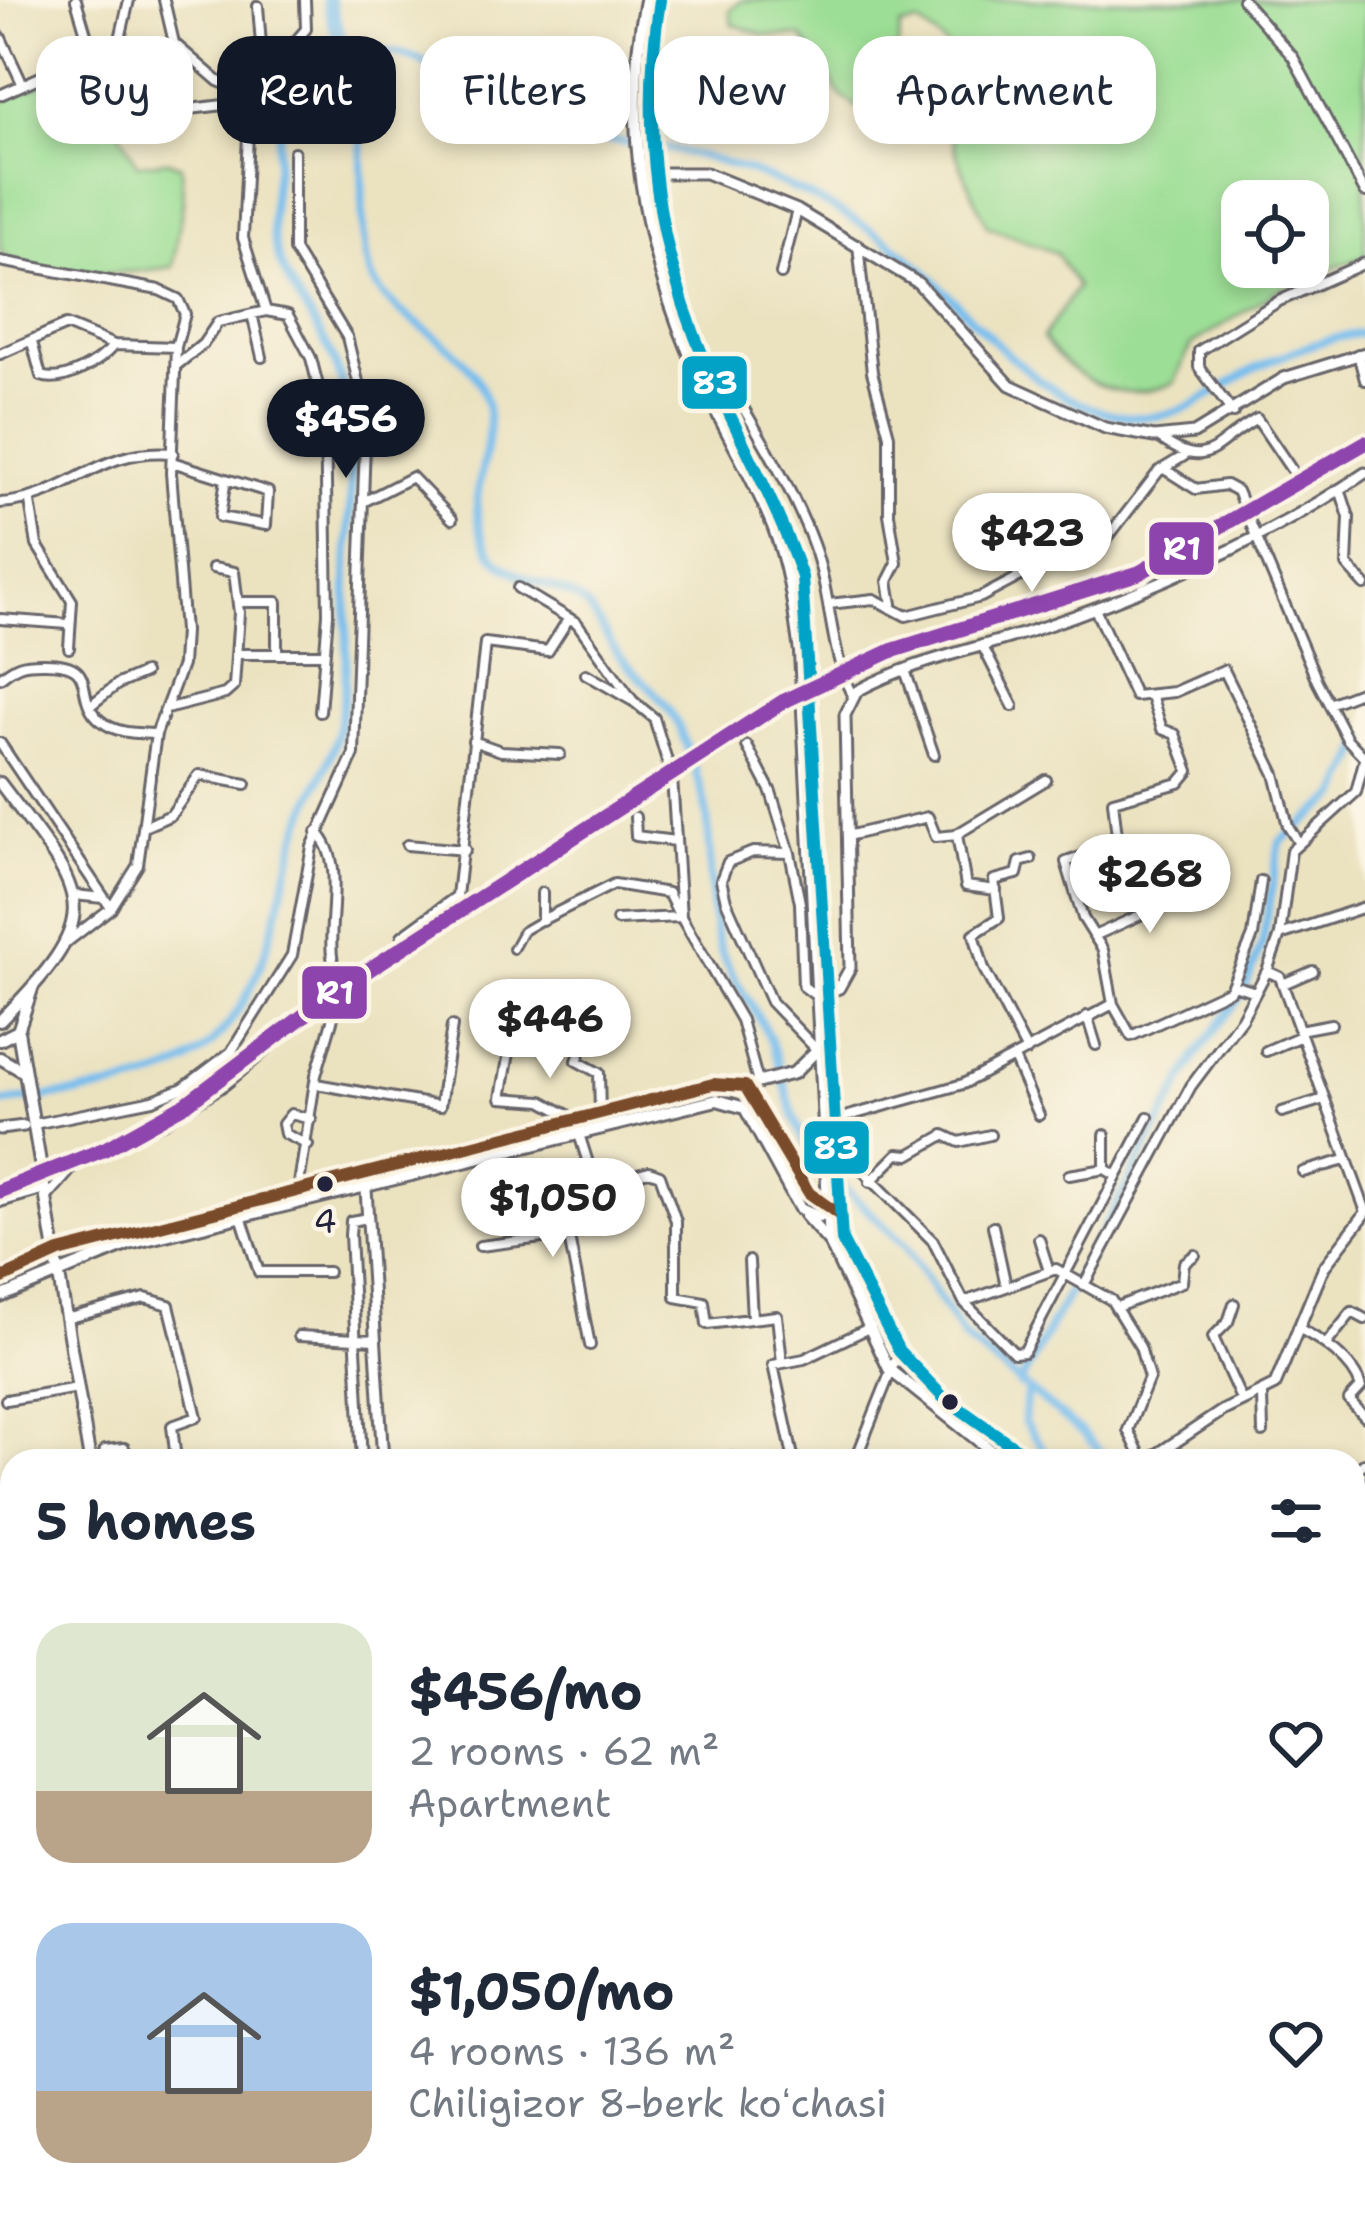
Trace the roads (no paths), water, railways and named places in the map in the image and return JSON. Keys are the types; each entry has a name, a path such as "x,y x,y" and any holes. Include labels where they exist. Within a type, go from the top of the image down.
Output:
{"main road":[{"path":"646,0 635,68 636,121 651,236 680,330 772,526 790,578 800,652 833,1120 830,1154"},
{"path":"660,0 651,69 652,120 654,169 668,256 709,370 783,523 802,577 821,995 817,1050 830,1154 830,1244"},
{"path":"0,783 68,872 74,895 68,942 0,1021"},
{"path":"32,988 18,1031 29,1126 62,1268 88,1449"},
{"path":"0,1040 18,1031"},
{"path":"0,1279 59,1252 713,1084 757,1083 794,1073 808,1065 817,1050"},
{"path":"0,1058 25,1077"},
{"path":"757,1083 809,1193 831,1207 842,1240 899,1351 943,1396 1017,1449"},
{"path":"0,1297 129,1244 729,1100 745,1108 800,1209 830,1244 889,1370 989,1449"},
{"path":"800,1209 831,1207"}],"street":[{"path":"76,0 84,36"},
{"path":"121,36 129,0"},
{"path":"164,0 174,43 217,80"},
{"path":"299,36 306,29 305,0"},
{"path":"1243,0 1293,57 1365,192"},
{"path":"258,6 260,36"},
{"path":"0,36 23,86"},
{"path":"0,95 36,80"},
{"path":"247,144 244,248 266,311"},
{"path":"0,1129 153,1100 183,1088 231,1052 292,955 317,832 357,738 366,414 347,337 299,260 291,237 294,152"},
{"path":"639,170 706,173 797,210 919,283 997,374 1027,397 1105,428 1158,437 1194,433 1284,378 1361,353 1365,380"},
{"path":"781,274 797,210"},
{"path":"858,245 872,372 889,435 889,514 897,563 888,584 892,605"},
{"path":"0,261 159,290 178,299 185,314 176,347 173,458 185,644 178,682 156,734 138,865 111,908 68,942"},
{"path":"1231,410 1199,367 1199,351 1280,302 1365,263"},
{"path":"176,365 203,344 215,324 266,311 288,315 304,342 326,413 328,614 320,712"},
{"path":"252,314 262,357"},
{"path":"0,354 74,325 115,345 176,347"},
{"path":"32,342 41,376 48,380 69,375 115,345"},
{"path":"709,370 721,370 799,512 829,604 835,667 852,695"},
{"path":"829,604 874,599 906,616 981,597 1115,530 1160,471 1184,456 1204,455 1257,419 1291,469"},
{"path":"1158,437 1184,456"},
{"path":"0,503 30,502 120,455 173,458 268,492 266,525 220,518 226,479"},
{"path":"1082,1284 1191,1086 1267,971 1280,935 1288,858 1297,840 1362,792 1364,757 1352,746 1330,704 1235,489 1196,488 1166,470"},
{"path":"747,746 771,792 790,853 800,903 802,986 821,995 839,988 850,968 845,716 852,695 905,670 1095,609 1259,536 1364,473"},
{"path":"365,501 412,477 452,519"},
{"path":"1340,490 1349,517 1347,566 1365,585"},
{"path":"30,502 37,545 72,601 69,648"},
{"path":"1060,503 1081,544"},
{"path":"165,709 230,691 238,602 233,570 213,568"},
{"path":"518,588 571,617 633,701"},
{"path":"238,602 277,602 277,650"},
{"path":"1095,609 1133,693 1151,696 1222,669 1275,774 1288,826 1297,840"},
{"path":"402,936 455,900 465,850 485,643 548,650 571,617"},
{"path":"0,619 68,624"},
{"path":"982,643 1013,706"},
{"path":"236,654 277,650 322,654"},
{"path":"0,678 22,662 67,663 83,676 91,705 115,730 156,734"},
{"path":"905,670 934,755"},
{"path":"91,705 118,684 144,673"},
{"path":"586,674 654,718 668,760 681,917"},
{"path":"1330,704 1365,690"},
{"path":"1151,696 1162,729 1174,732 1189,770 1179,783 1113,801 1118,845 1066,861 1103,950 1113,1004 1135,1037 1234,985 1253,936 1261,881"},
{"path":"473,741 501,751 560,754"},
{"path":"0,743 111,908"},
{"path":"146,826 170,815 199,776 246,784"},
{"path":"847,836 927,818 936,837 969,831 1035,782 1046,780"},
{"path":"635,817 636,836 675,841"},
{"path":"298,1190 316,1084 341,989 333,969 331,868 317,832"},
{"path":"956,834 966,886 997,890"},
{"path":"407,845 465,850"},
{"path":"790,853 744,854 725,865 722,880 771,1002 817,1050"},
{"path":"1028,1051 985,969 974,934 999,918 994,880 1017,874 1019,863 1031,859"},
{"path":"513,949 523,931 614,884 668,893 671,909 681,917 742,1020 757,1083"},
{"path":"0,1202 47,1192 75,1165 163,1123 226,1084 341,989 499,888"},
{"path":"542,893 542,920"},
{"path":"74,895 104,898"},
{"path":"1094,936 1182,896"},
{"path":"1280,935 1365,907"},
{"path":"617,920 681,917"},
{"path":"1164,1449 1275,1385 1324,1267 1365,1211 1282,984 1267,971"},
{"path":"1282,984 1312,971"},
{"path":"1234,985 1253,991"},
{"path":"833,1120 963,1084 1113,1004"},
{"path":"1087,1016 1096,1045"},
{"path":"1266,1051 1330,1024"},
{"path":"316,1084 440,1106 452,1026"},
{"path":"509,1053 501,1098 542,1101 576,1120"},
{"path":"580,1053 577,1061 599,1073 599,1113"},
{"path":"1013,1058 1039,1115"},
{"path":"1282,1112 1324,1099"},
{"path":"308,1145 285,1134 283,1124 291,1114 311,1119"},
{"path":"830,1154 849,1157 933,1241 964,1302 996,1338 1022,1354 1148,1117"},
{"path":"480,1246 542,1238 569,1218 576,1204 595,1196 579,1134"},
{"path":"870,1183 896,1156 909,1155 944,1135 959,1142 990,1135"},
{"path":"1105,1136 1105,1168"},
{"path":"1303,1172 1345,1160"},
{"path":"1069,1175 1105,1168 1115,1175"},
{"path":"595,1185 652,1171 660,1174 676,1221 676,1297 704,1302 707,1324 779,1318 782,1362"},
{"path":"365,1173 382,1449"},
{"path":"241,1216 259,1272 328,1272"},
{"path":"361,1449 351,1221 368,1218"},
{"path":"569,1218 590,1345"},
{"path":"993,1226 1006,1286"},
{"path":"1039,1239 1049,1271"},
{"path":"1117,1307 1182,1282 1183,1266 1195,1255"},
{"path":"749,1261 752,1318"},
{"path":"352,1264 370,1262"},
{"path":"964,1302 1049,1271 1066,1274 1117,1307 1148,1370 1147,1388 1128,1430 1138,1449"},
{"path":"69,1318 145,1298 169,1305 197,1417 170,1428 172,1449"},
{"path":"1234,1304 1228,1322 1213,1337 1242,1401"},
{"path":"1327,1343 1352,1312 1365,1319"},
{"path":"791,1449 772,1365 824,1352 871,1327"},
{"path":"1298,1328 1327,1343 1362,1382 1349,1400 1365,1417"},
{"path":"299,1336 375,1340"},
{"path":"859,1449 899,1351"},
{"path":"5,1400 79,1388"},
{"path":"1262,1395 1263,1432"}],"waterway":[{"path":"328,0 338,36"},
{"path":"0,1103 139,1082 190,1061 210,1045 230,1023 258,973 298,833 334,744 346,672 350,433 337,368 288,281 272,225 285,106 302,75 317,65 372,51 409,56 434,70 469,107 488,119 546,134 645,145 707,158 799,191 883,238 1031,373 1063,395 1099,410 1138,417 1172,413 1285,355 1365,333"},
{"path":"361,144 363,234 373,280 400,311 467,365 487,406 489,424 477,512 488,548 506,568 587,606 617,653 674,718 705,805 712,905 721,950 767,1032 805,1143 826,1170"},
{"path":"1019,1385 1196,1056 1244,991 1262,944 1280,842 1339,795 1365,739"},
{"path":"837,1181 904,1245 965,1339 1098,1449"},
{"path":"1027,1390 1024,1422 1043,1449"}],"place":[{"name":"4","path":"325,1184"}]}
